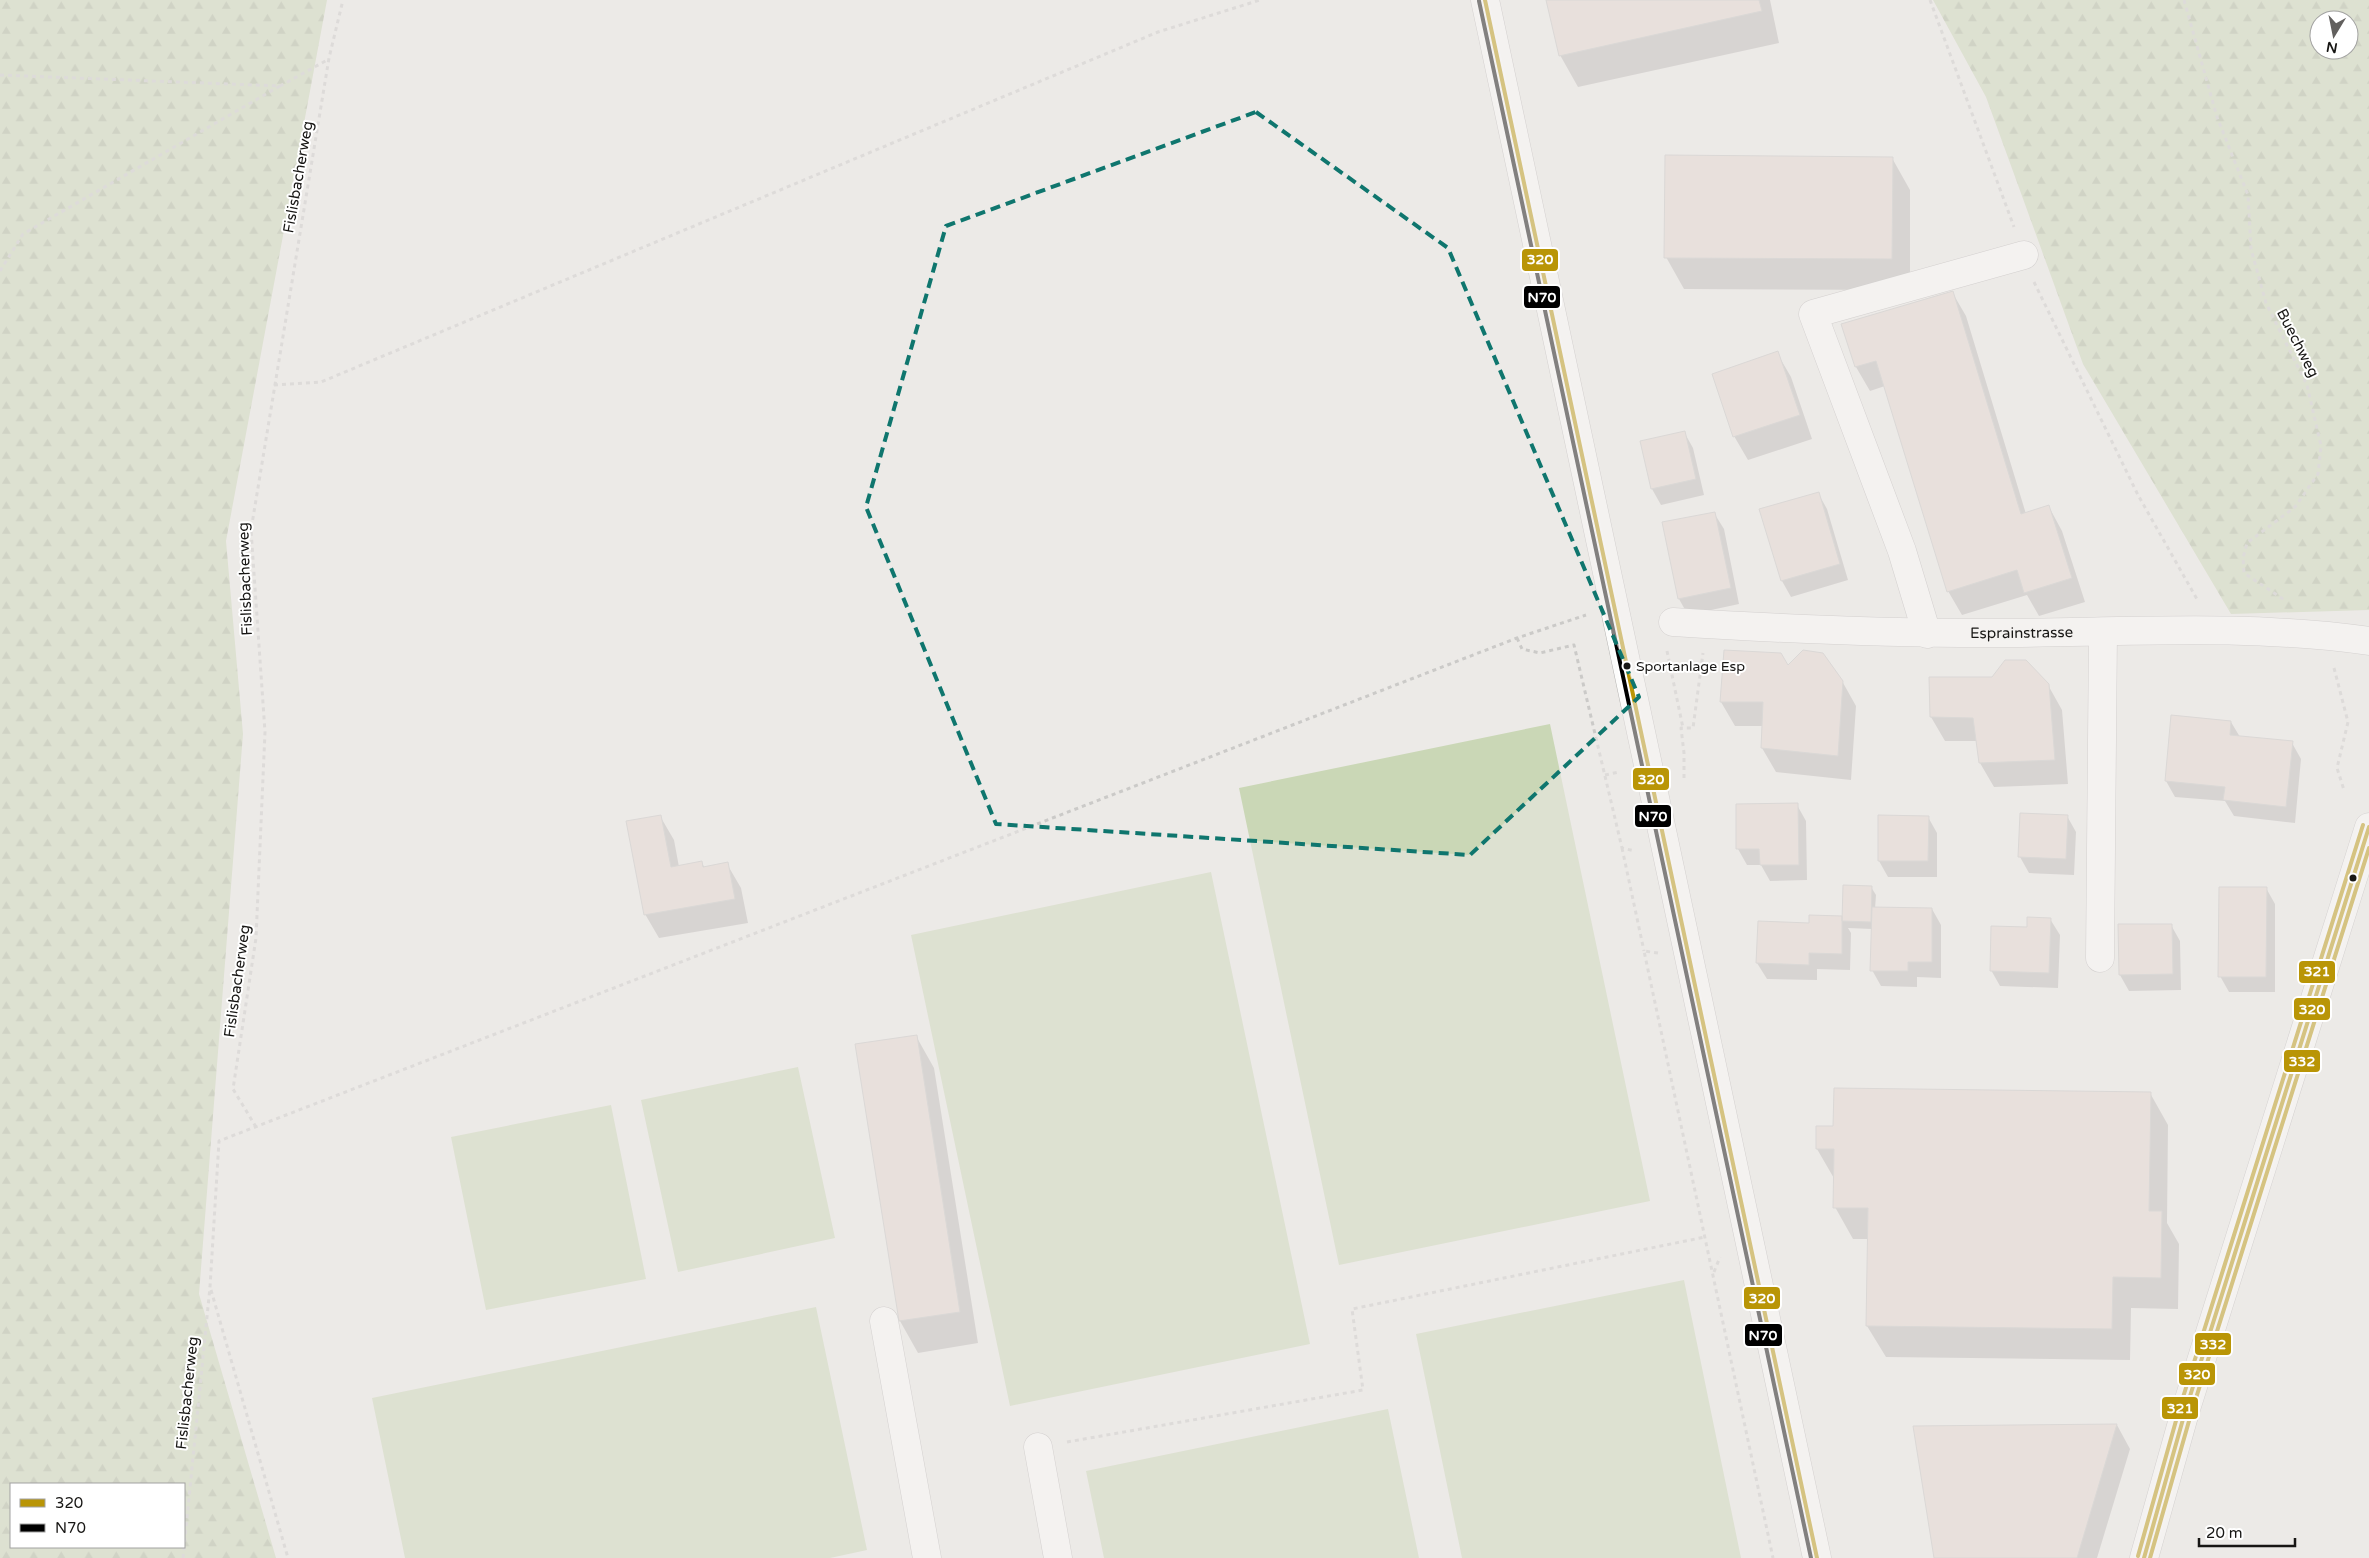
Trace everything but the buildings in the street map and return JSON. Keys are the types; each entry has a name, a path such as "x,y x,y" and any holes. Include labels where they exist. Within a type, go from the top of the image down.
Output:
{"main road":[{"path":"1485,0 1817,1558"},
{"path":"1927,634 1902,551 1813,314 2024,255"},
{"name":"Esprainstrasse","path":"1669,632 1705,624 1927,634 2102,632 2325,634 2369,641"},
{"path":"2100,958 2102,632"},
{"path":"2144,1558 2185,1412 2369,827"},
{"path":"884,1321 927,1558"},
{"path":"1038,1447 1058,1558"}],"path":[{"name":"Fislisbacherweg","path":"185,1538 210,1286 219,1141 256,1127 233,1089 256,938 265,732 251,530 330,58 343,0"},
{"path":"274,385 321,382 1158,32 1260,0"},
{"path":"1930,0 2040,296 2138,495 2216,632"},
{"name":"Buechweg","path":"2184,0 2218,117 2248,195 2251,249 2266,303 2308,385 2321,446 2318,474 2295,507 2248,544 2243,558 2244,573 2275,595 2292,604"},
{"path":"0,271 23,234 330,58"},
{"path":"0,76 280,86"},
{"path":"256,1127 1517,638 1615,606"},
{"path":"1657,810 1683,805 1684,753 1680,728 1693,728 1705,624"},
{"path":"1669,632 1684,728"},
{"path":"2325,634 2348,722 2338,768 2344,790"},
{"path":"1517,638 1522,648 1540,653 1574,645 1622,848 1774,1558"},
{"path":"1622,848 1642,852"},
{"path":"1644,952 1663,953"},
{"path":"1038,1447 1363,1390 1352,1309 1705,1236"},
{"path":"210,1286 288,1558"}],"highlighted area":[{"path":"1256,112 1448,248 1639,697 1470,855 996,824 866,507 946,226"}],"green space":[{"path":"0,0 327,0 226,541 243,734 199,1294 276,1558 0,1558"},
{"path":"1933,0 2369,0 2369,610 2231,614 2083,364 1986,97"},
{"path":"1550,724 1650,1201 1339,1265 1239,788"},
{"path":"1211,872 1310,1344 1010,1406 911,935"},
{"path":"798,1067 835,1238 678,1272 641,1100"},
{"path":"611,1105 646,1279 486,1310 451,1137"},
{"path":"1684,1280 1741,1558 1462,1558 1416,1334"},
{"path":"816,1307 867,1550 830,1558 405,1558 372,1398"},
{"path":"1388,1409 1419,1558 1104,1558 1086,1471"}],"transit line":[{"name":"320","path":"1485,0 1817,1558"},
{"name":"N70","path":"1479,1 1811,1558"},
{"name":"321","path":"2138,1556 2179,1410 2363,825"},
{"name":"320","path":"2144,1558 2185,1412 2369,827"},
{"name":"332","path":"2150,1558 2191,1414 2369,848"}],"place":[{"name":"Sportanlage Esp","path":"1627,666"}]}
